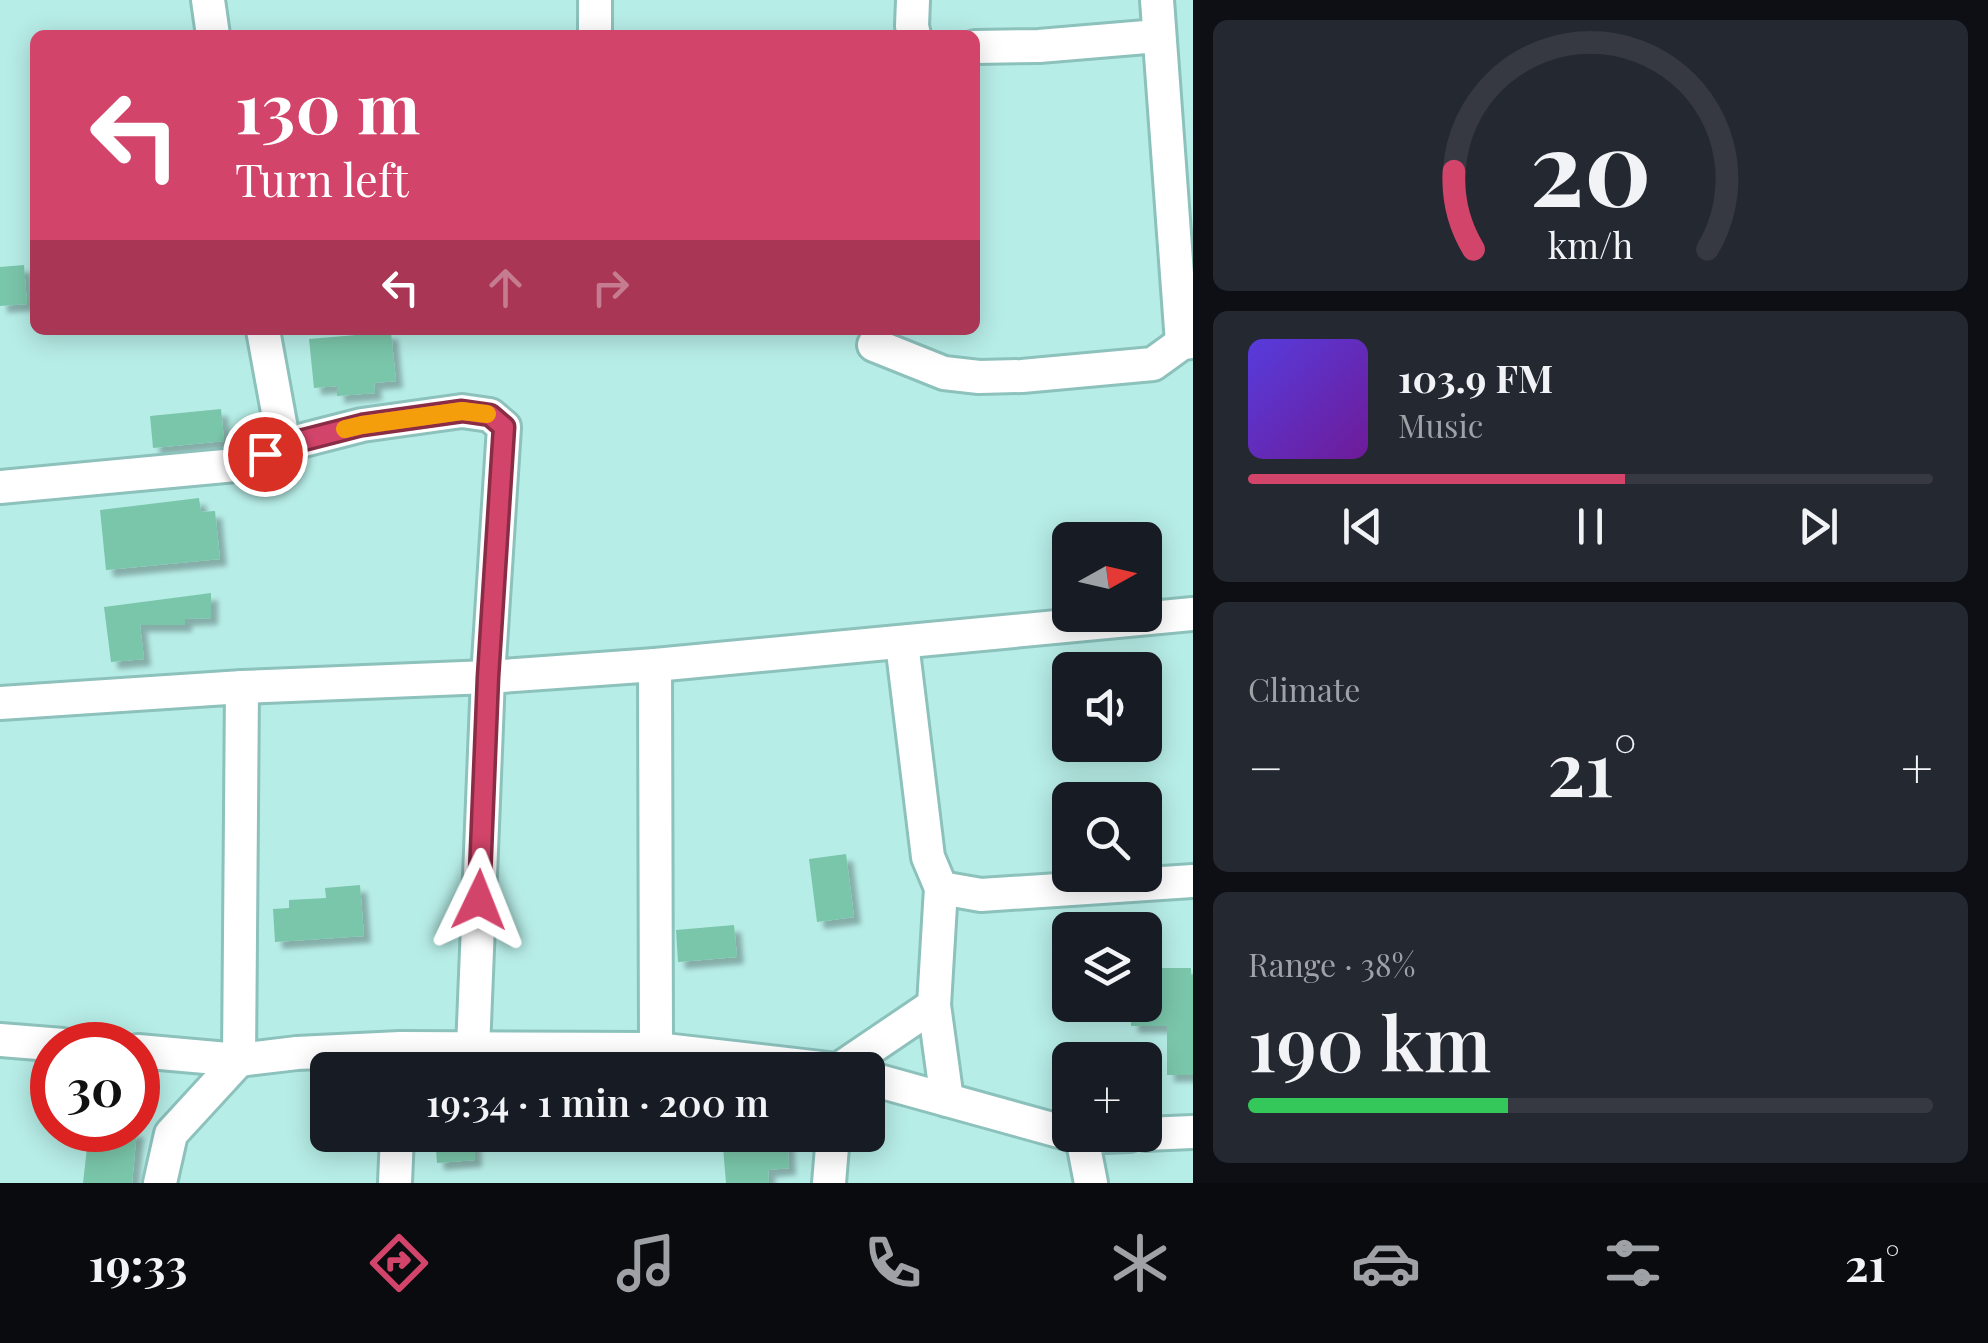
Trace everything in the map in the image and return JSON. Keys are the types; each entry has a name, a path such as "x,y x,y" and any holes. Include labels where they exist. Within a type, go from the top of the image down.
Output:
{"street":[{"path":"208,0 212,30"},
{"path":"594,30 595,0"},
{"path":"913,0 913,30"},
{"path":"874,346 944,373 1022,376 1153,364 1188,343 1156,0"},
{"path":"980,47 1158,36"},
{"path":"264,335 284,445"},
{"path":"0,487 246,464 284,445 362,425 462,411 490,415 504,427 488,677 473,1049"},
{"path":"0,703 655,665 1193,614"},
{"path":"902,643 928,857 940,888 934,1004 947,1100"},
{"path":"655,665 656,1049"},
{"path":"160,1183 171,1134 240,1060 242,687"},
{"path":"940,888 981,895 1193,881"},
{"path":"865,1052 934,1004"},
{"path":"0,1040 30,1042"},
{"path":"451,1052 682,1052"},
{"path":"160,1053 240,1060 310,1054"},
{"path":"885,1083 1052,1129"},
{"path":"1162,1133 1193,1132"},
{"path":"395,1183 396,1152"},
{"path":"829,1183 832,1152"},
{"path":"1081,1152 1091,1183"}],"building":[{"path":"24,265 27,304 0,306 0,267"},
{"path":"391,335 396,381 374,383 375,393 337,396 337,386 314,388 309,339"},
{"path":"221,409 224,441 153,448 150,416"},
{"path":"199,498 201,512 215,511 220,559 106,570 100,510"},
{"path":"211,593 211,618 185,619 185,625 140,625 144,659 111,662 104,607"},
{"path":"846,854 854,917 817,922 809,859"},
{"path":"360,885 364,936 275,942 273,909 289,908 289,900 326,898 325,888"},
{"path":"734,925 737,957 678,962 676,930"},
{"path":"1162,968 1191,968 1193,1075 1167,1075 1167,1026 1131,1026 1131,1022 1162,1022"},
{"path":"87,1152 135,1152 132,1183 83,1183"},
{"path":"436,1152 475,1152 475,1160 437,1163"},
{"path":"723,1152 788,1152 789,1168 768,1170 769,1183 726,1183"}],"slow traffic":[{"path":"345,429 462,411 487,414"}],"route":[{"path":"265,454 284,445 362,425 462,411 490,415 504,427 479,900"}]}
